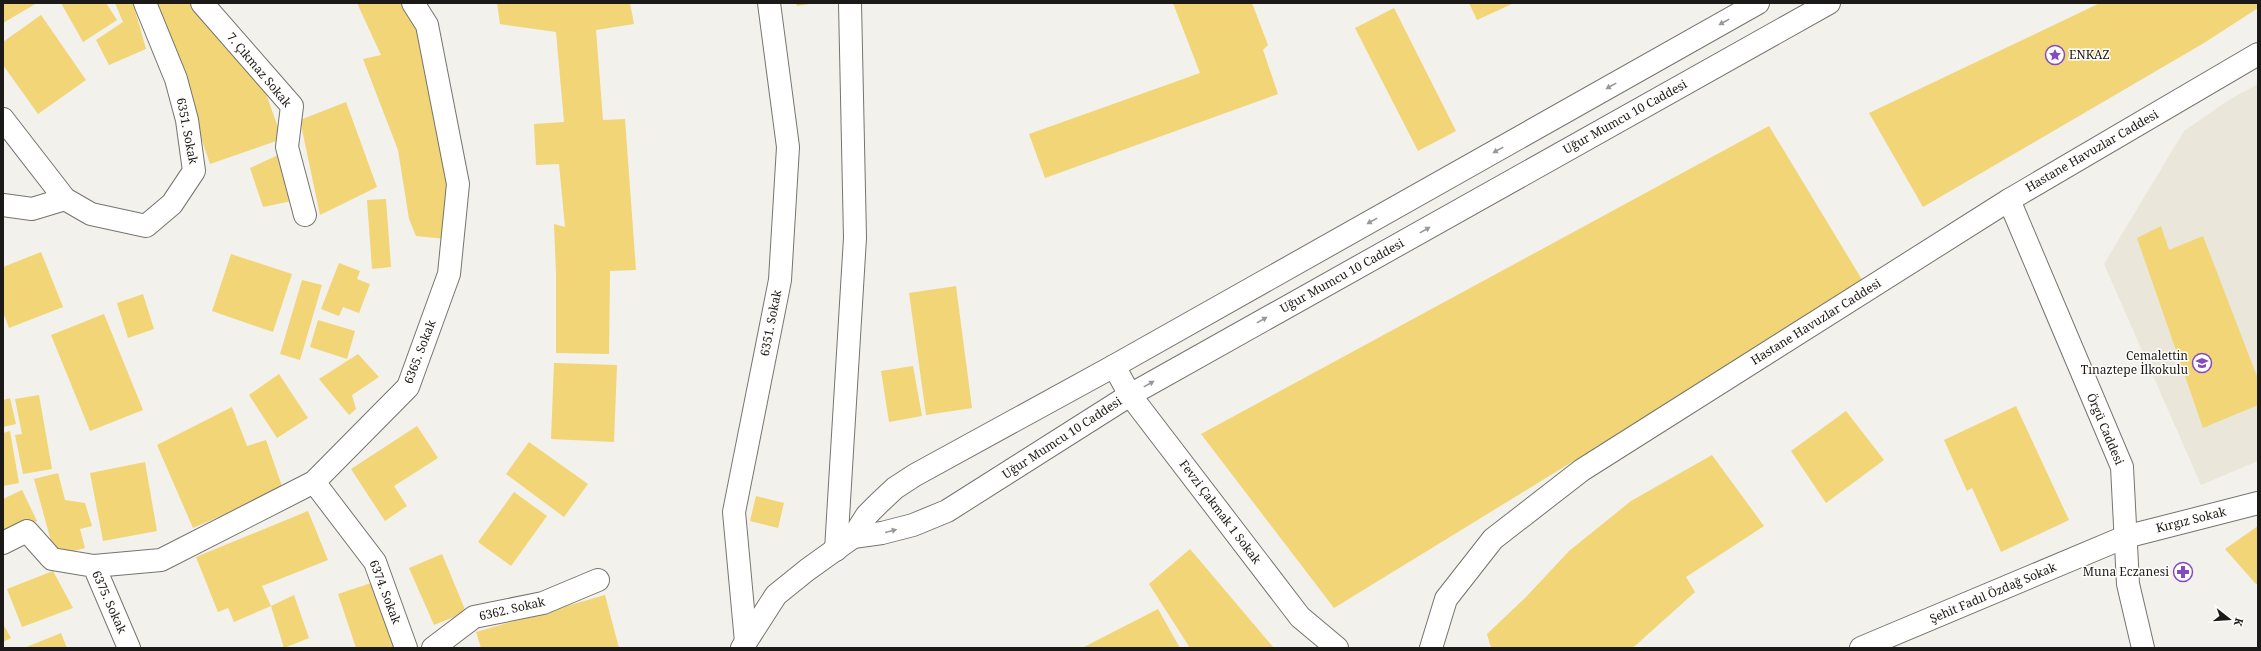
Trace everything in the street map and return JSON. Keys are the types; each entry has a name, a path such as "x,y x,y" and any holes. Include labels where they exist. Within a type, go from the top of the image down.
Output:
{"street":[{"name":"6351. Sokak","path":"3,119 65,199 91,214 146,226 172,204 194,171 187,120 176,79 145,3"},
{"name":"7. Çıkmaz Sokak","path":"202,3 292,106 286,147 305,215"},
{"name":"6365. Sokak","path":"94,566 161,560 314,482 408,387 449,274 458,184 427,25 413,3"},
{"name":"6351. Sokak","path":"744,645 734,512 780,280 788,147 769,3"},
{"path":"844,543 855,238 850,3"},
{"name":"Uğur Mumcu 10 Caddesi","path":"744,645 776,596 807,570 844,543 867,515 901,483 1114,366 1758,3"},
{"name":"Uğur Mumcu 10 Caddesi","path":"844,543 913,525 948,511 1130,395 1829,3"},
{"name":"Hastane Havuzlar Caddesi","path":"1431,648 1446,599 1493,539 1582,470 2009,200 2258,54"},
{"path":"3,205 32,209 65,199"},
{"name":"Örgü Caddesi","path":"2009,200 2122,468 2128,584 2143,648"},
{"name":"Fevzi Çakmak 1 Sokak","path":"1114,366 1130,395 1300,617 1338,648"},
{"name":"6374. Sokak","path":"314,482 375,562 406,648"},
{"name":"Kırgız Sokak","path":"2125,537 2258,503"},
{"name":"6375. Sokak","path":"3,542 28,531 52,559 94,566 129,648"},
{"name":"Şehit Fadıl Özdağ Sokak","path":"1861,648 2125,537"},
{"name":"6362. Sokak","path":"433,648 474,617 543,603 598,580"}],"shaded area":[{"name":"Cemalettin Tınaztepe İlkokulu","path":"2258,84 2258,461 2201,485 2104,264 2184,131 2227,101"}],"building":[{"path":"3,3 37,3 3,23"},
{"path":"61,3 106,3 117,20 83,42"},
{"path":"115,3 133,3 146,49 109,65 96,40 123,22"},
{"path":"155,3 190,3 243,65 262,82 282,139 210,164"},
{"path":"357,3 402,3 418,29 448,168 446,239 416,236 409,219 398,150 363,59 381,55"},
{"path":"497,3 630,3 634,24 596,30 603,120 625,119 636,270 610,271 609,354 556,353 556,274 554,224 565,227 559,164 536,165 534,124 564,122 556,32 500,24"},
{"path":"796,3 809,3 809,4 797,6"},
{"path":"1173,3 1252,3 1268,45 1263,50 1278,94 1045,178 1029,134 1200,73"},
{"path":"1469,3 1514,3 1477,20"},
{"path":"2100,3 2258,3 2258,8 2204,43 1923,207 1869,113"},
{"path":"1394,8 1456,131 1418,151 1355,28"},
{"path":"41,15 86,80 38,114 3,65 3,42"},
{"path":"346,102 377,187 320,215 300,120"},
{"path":"1769,126 1864,283 1334,608 1201,434"},
{"path":"278,155 292,201 263,207 250,168"},
{"path":"386,199 391,267 372,269 367,200"},
{"name":"Cemalettin Tınaztepe İlkokulu","path":"2161,226 2169,250 2203,236 2258,379 2258,405 2203,428 2137,238"},
{"path":"41,252 63,307 9,328 3,312 3,267"},
{"path":"231,254 292,274 273,332 212,311"},
{"path":"339,263 360,271 357,279 370,284 359,313 343,307 339,316 321,309"},
{"path":"302,280 322,285 300,360 280,354"},
{"path":"956,286 972,408 926,415 909,293"},
{"path":"143,294 154,329 128,338 117,303"},
{"path":"104,314 143,410 90,431 51,335"},
{"path":"318,320 355,331 347,359 310,347"},
{"path":"358,354 379,377 352,395 356,409 349,415 319,379"},
{"path":"554,363 617,365 614,442 551,439"},
{"path":"913,366 922,416 889,422 881,371"},
{"path":"279,374 308,418 277,438 249,395"},
{"path":"39,395 52,469 23,474 15,435 22,434 15,399"},
{"path":"10,398 16,424 3,427 3,400"},
{"path":"2016,406 2069,520 2001,552 1972,488 1967,491 1944,440"},
{"path":"232,407 247,446 266,440 283,489 193,528 157,445"},
{"path":"1846,411 1884,460 1826,503 1791,451"},
{"path":"417,426 438,458 394,486 407,506 385,521 351,469"},
{"path":"10,431 19,483 3,486 3,433"},
{"path":"529,442 588,484 564,517 506,474"},
{"path":"1712,455 1764,526 1686,577 1695,592 1636,645 1632,648 1491,648 1487,634 1526,597 1569,551 1631,501"},
{"path":"145,462 157,531 103,541 90,473"},
{"path":"58,473 65,500 85,503 92,526 80,529 85,548 55,556 34,479"},
{"path":"22,490 37,521 3,538 3,499"},
{"path":"514,492 547,516 511,566 478,542"},
{"path":"756,496 784,503 778,528 750,521"},
{"path":"308,511 328,560 262,586 271,606 234,622 228,608 218,612 196,557"},
{"path":"2258,526 2258,583 2256,584 2225,549"},
{"path":"1190,549 1274,648 1190,648 1149,584"},
{"path":"442,554 466,612 434,625 409,568"},
{"path":"53,571 73,608 22,627 7,589"},
{"path":"374,582 396,648 356,648 338,594"},
{"path":"294,595 309,638 284,648 271,606"},
{"path":"605,595 619,648 481,648 476,632"},
{"path":"1158,609 1180,648 1082,648"},
{"path":"3,624 11,638 3,642"},
{"path":"61,633 67,648 24,648"}],"place":[{"name":"ENKAZ","path":"2055,55"},
{"name":"Cemalettin Tınaztepe İlkokulu","path":"2202,363"},
{"name":"Muna Eczanesi","path":"2183,572"}]}
